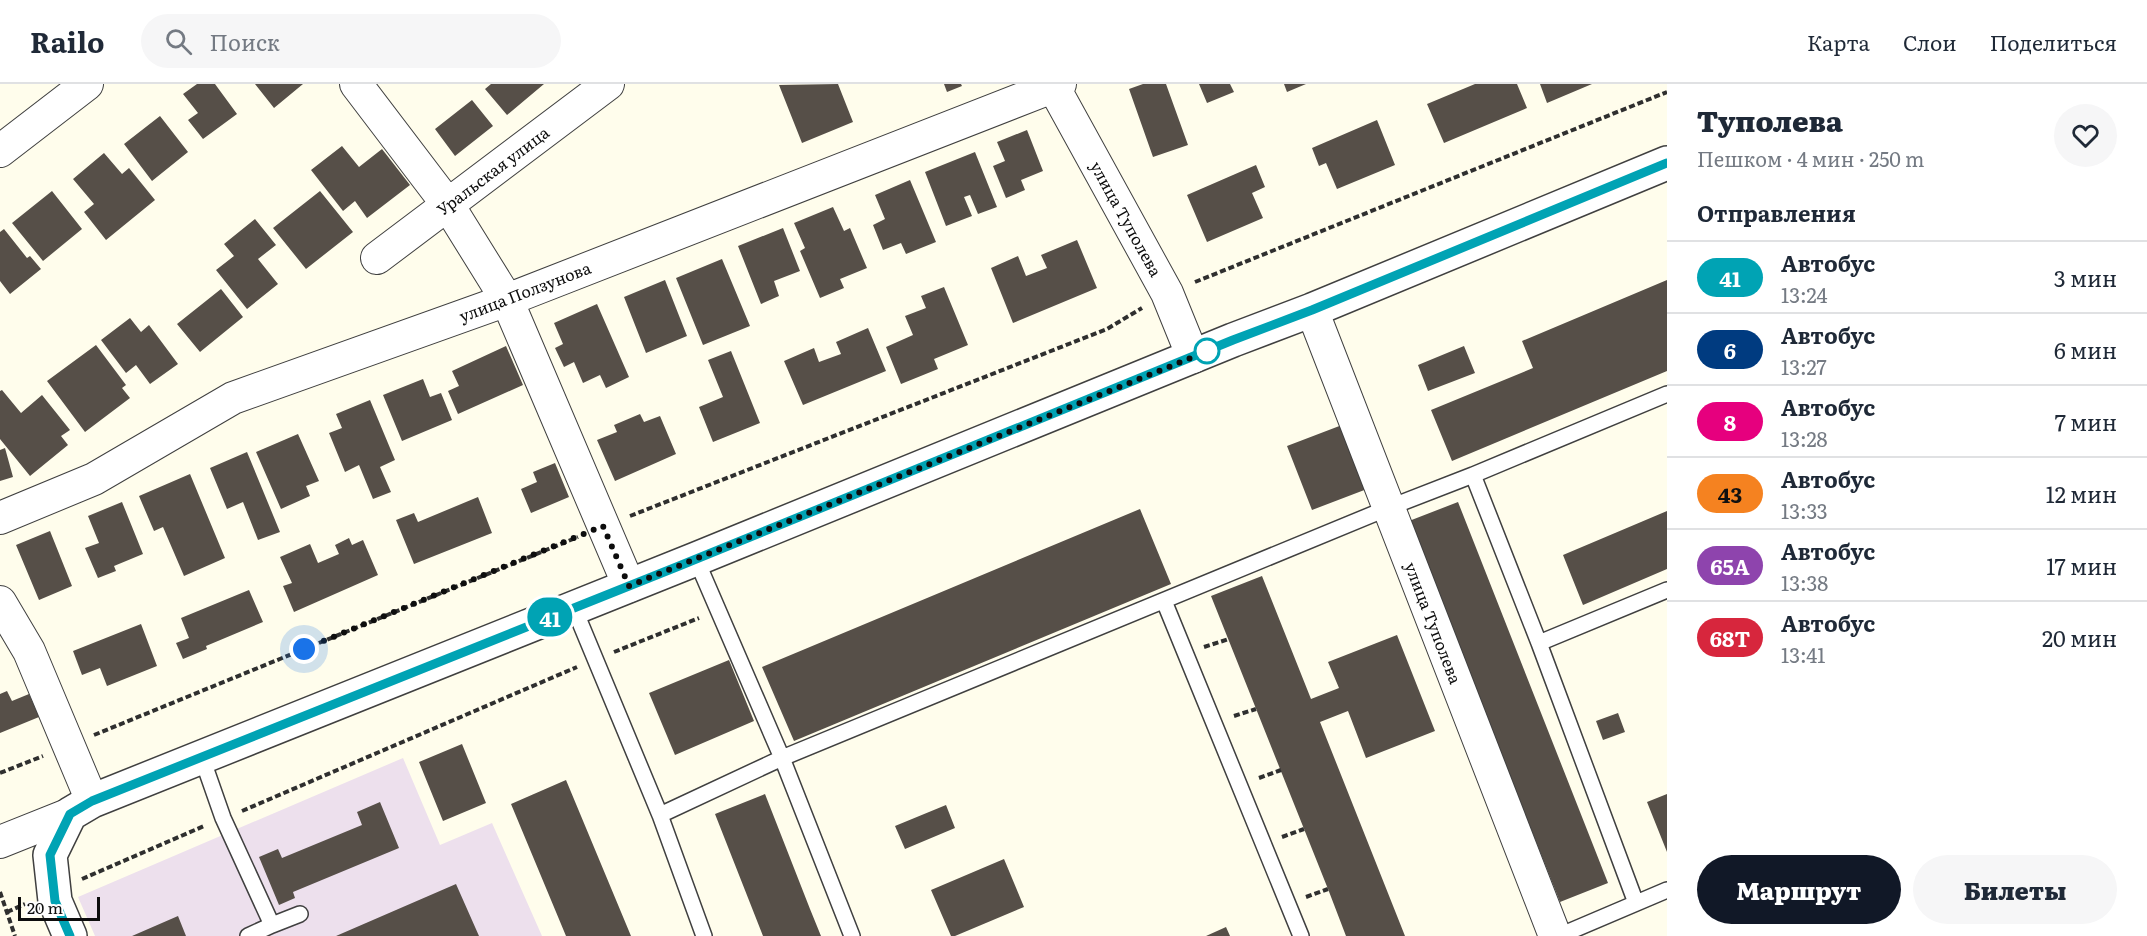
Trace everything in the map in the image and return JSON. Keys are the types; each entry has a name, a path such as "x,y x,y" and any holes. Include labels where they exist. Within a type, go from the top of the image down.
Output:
{"street":[{"path":"0,151 87,84"},
{"path":"356,84 448,205 507,300 629,586"},
{"name":"Уральская улица","path":"377,258 608,84"},
{"name":"улица Туполева","path":"1055,85 1167,293 1193,357"},
{"name":"улица Ползунова","path":"0,518 94,479 233,398 507,300 1055,85"},
{"path":"0,842 202,758 1312,310 1667,163"},
{"name":"улица Туполева","path":"1312,310 1555,936"},
{"path":"0,602 29,651 69,745 81,808 50,855 55,901 70,936"}],"lane":[{"path":"660,815 782,758 1667,394"},
{"path":"1473,475 1539,643 1636,903"},
{"path":"696,559 782,758 852,936"},
{"path":"1539,643 1667,590"},
{"path":"1164,601 1301,936"},
{"path":"574,608 660,815 704,936"},
{"path":"202,758 224,818 272,925"},
{"path":"1559,936 1667,890"},
{"path":"248,936 300,914"}],"path":[{"path":"0,773 603,526 1107,329 1167,293 1667,92"},
{"path":"7,912 596,659 717,611"},
{"path":"0,892 15,936"}],"shaded area":[{"path":"403,758 440,845 492,823 542,936 95,936 78,897"}],"building":[{"path":"197,84 215,84 237,114 203,139 188,120 198,113 183,94"},
{"path":"255,84 303,84 274,108"},
{"path":"491,84 544,84 507,115 485,89"},
{"path":"838,84 853,122 802,143 779,85"},
{"path":"944,84 961,84 962,86 947,92"},
{"path":"1143,84 1166,84 1188,145 1153,157 1129,89"},
{"path":"1199,84 1230,84 1234,92 1207,103"},
{"path":"1284,84 1306,84 1287,92"},
{"path":"1475,84 1517,84 1527,108 1444,143 1427,104"},
{"path":"1540,84 1592,84 1547,103"},
{"path":"472,100 493,126 455,156 435,129"},
{"path":"160,116 188,152 152,181 124,144"},
{"path":"1377,120 1395,165 1337,189 1326,163 1319,166 1312,148"},
{"path":"1027,130 1043,171 1021,180 1025,190 1006,198 993,166 1005,161 997,142"},
{"path":"342,146 359,167 382,149 410,185 367,218 355,201 343,211 311,170"},
{"path":"975,152 997,207 978,214 970,195 964,197 972,216 946,226 925,172"},
{"path":"104,153 122,174 129,168 155,200 106,240 84,212 94,204 73,179"},
{"path":"1256,165 1265,187 1252,193 1263,218 1207,242 1187,195"},
{"path":"910,180 936,242 906,254 901,243 883,250 873,225 885,219 875,195"},
{"path":"52,191 82,229 43,261 12,223"},
{"path":"320,191 353,232 306,269 273,228"},
{"path":"833,207 844,231 850,228 867,268 840,279 844,288 820,298 800,251 805,248 794,223"},
{"path":"255,219 276,245 258,259 278,284 247,309 216,270 234,256 224,244"},
{"path":"783,228 800,271 774,281 779,296 761,304 738,246"},
{"path":"4,229 27,258 30,256 41,269 10,294 0,281 0,232"},
{"path":"1077,240 1097,288 1013,323 991,268 1018,256 1026,276 1047,268 1041,255"},
{"path":"722,259 750,326 703,345 676,278"},
{"path":"665,280 687,336 646,353 624,297"},
{"path":"1667,280 1667,371 1452,461 1431,410 1533,368 1522,341"},
{"path":"944,287 968,345 934,359 938,369 901,384 886,347 913,335 905,316 926,308 921,296"},
{"path":"221,289 243,317 200,352 177,324"},
{"path":"597,304 629,377 606,388 600,375 583,383 574,362 564,367 555,348 563,344 554,323"},
{"path":"130,318 141,332 149,325 178,364 150,384 136,365 126,373 101,340"},
{"path":"868,328 886,371 803,405 784,361 814,348 819,362 841,354 836,342"},
{"path":"96,345 126,385 122,388 130,398 85,432 47,381"},
{"path":"506,346 523,385 458,414 448,391 459,386 452,371"},
{"path":"1464,346 1475,373 1428,391 1418,365"},
{"path":"731,351 760,423 713,442 699,407 723,397 708,360"},
{"path":"423,379 430,397 441,393 452,420 402,441 383,395"},
{"path":"2,390 21,413 42,395 70,430 61,436 68,445 30,476 0,439 0,391"},
{"path":"370,400 395,460 380,467 391,492 373,499 359,465 345,472 329,433 342,428 336,414"},
{"path":"640,414 644,422 660,416 676,454 615,481 597,440 617,432 614,425"},
{"path":"1342,425 1367,489 1312,510 1287,446"},
{"path":"298,434 319,481 306,486 310,496 281,509 256,452"},
{"path":"5,448 13,477 0,481 0,450"},
{"path":"247,452 280,532 258,540 243,502 227,509 210,468"},
{"path":"555,463 569,497 531,513 521,489 537,482 533,472"},
{"path":"190,474 225,558 184,576 163,527 154,531 139,496"},
{"path":"478,497 492,533 414,564 396,520 414,513 418,522"},
{"path":"122,502 143,554 114,566 116,571 98,578 85,548 99,543 88,516"},
{"path":"1458,502 1608,883 1560,902 1409,521"},
{"path":"1140,509 1171,584 794,741 762,667"},
{"path":"1667,511 1667,569 1583,605 1563,555"},
{"path":"50,531 72,586 39,600 16,545"},
{"path":"349,538 352,545 363,540 378,575 294,612 283,586 292,583 280,557 310,544 318,563 339,554 335,545"},
{"path":"1262,576 1311,699 1339,688 1328,662 1397,635 1435,731 1366,758 1348,711 1320,722 1405,936 1346,936 1211,596"},
{"path":"249,590 263,622 206,646 207,649 183,659 176,643 189,638 181,618"},
{"path":"141,624 157,666 107,686 100,668 82,675 73,651"},
{"path":"729,660 754,721 675,755 649,693"},
{"path":"7,691 12,701 29,694 39,717 0,733 0,694"},
{"path":"1618,713 1625,732 1603,740 1596,721"},
{"path":"462,744 486,803 443,821 419,762"},
{"path":"566,780 631,936 566,936 511,804"},
{"path":"765,794 821,936 763,936 715,814"},
{"path":"1667,794 1667,852 1647,802"},
{"path":"380,802 399,848 293,892 295,898 279,905 259,857 278,849 282,858 362,825 357,812"},
{"path":"946,805 955,828 905,849 895,826"},
{"path":"1004,859 1024,907 951,936 931,890"},
{"path":"456,884 479,936 336,936"},
{"path":"178,916 186,936 132,936"},
{"path":"1226,927 1230,936 1206,936"}],"bus line":[{"name":"41","path":"70,936 55,901 50,855 70,814 92,801 1312,310 1667,163"}],"route":[{"path":"304,649 603,526 629,586 1213,349 1207,351"}]}
